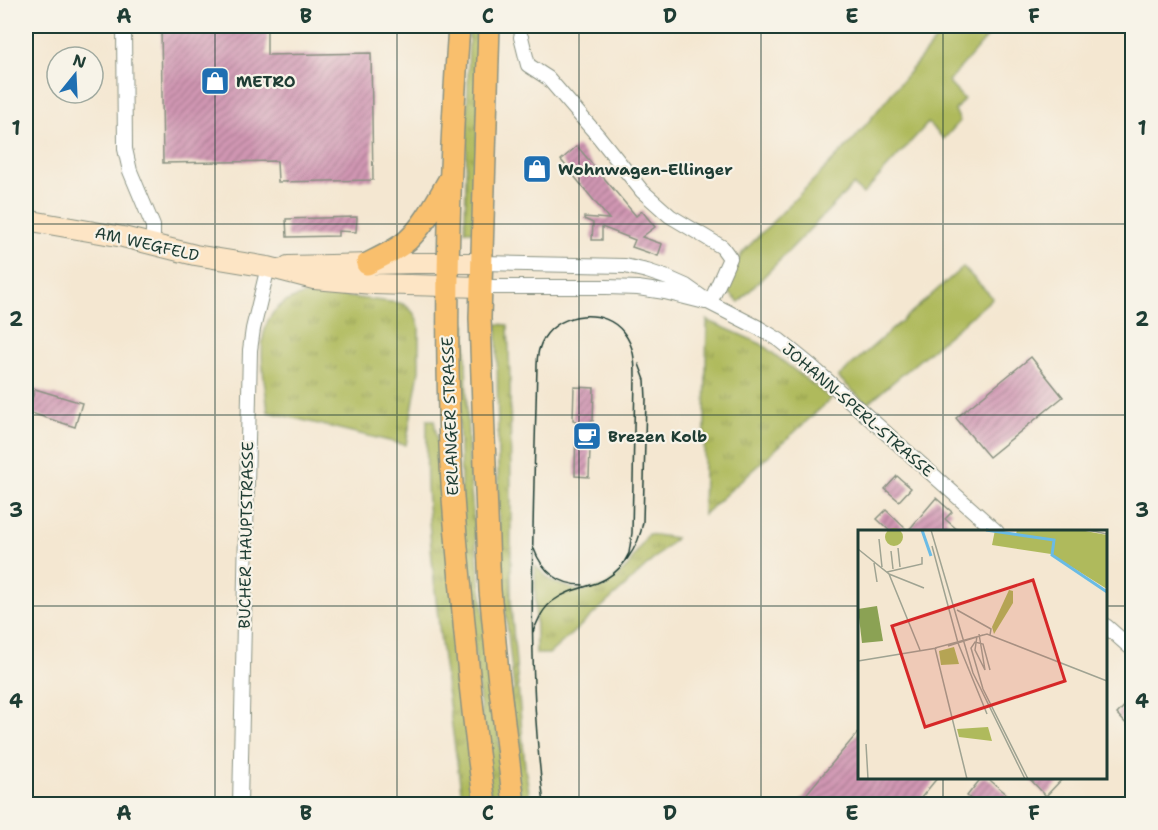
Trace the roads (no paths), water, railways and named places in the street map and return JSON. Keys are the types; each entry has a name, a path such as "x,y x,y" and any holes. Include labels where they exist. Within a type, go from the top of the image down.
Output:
{"main road":[{"name":"ERLANGER STRASSE","path":"459,26 450,176 449,411 452,496 469,679 485,804"},
{"name":"ERLANGER STRASSE","path":"489,26 480,318 483,433 490,590 514,804"},
{"path":"367,264 408,240 419,228 450,176"}],"street":[{"path":"124,26 125,149 130,171 153,226 153,243"},
{"path":"521,37 528,65 548,78 642,191 670,216 722,247 730,258 710,303"},
{"name":"AM WEGFELD","path":"26,220 153,243 204,257 268,267 314,279 373,284 448,286"},
{"name":"AM WEGFELD","path":"268,267 482,263"},
{"name":"JOHANN-SPERL-STRASSE","path":"482,263 610,265 637,268 686,286 710,303 779,340 996,530"},
{"name":"BUCHER HAUPTSTRASSE","path":"240,804 250,350 268,267"},
{"name":"JOHANN-SPERL-STRASSE","path":"448,286 638,288 710,303"},
{"path":"1107,627 1132,649"}],"tram line":[{"path":"544,804 534,695 532,585 537,362 544,338 551,329 571,318 595,316 606,319 624,333 633,354 635,377 632,533 629,553 623,564"},
{"path":"533,632 549,604 574,590 606,579 628,558 638,541 643,522 646,399 645,380 639,364"},
{"path":"534,549 537,557 552,575 566,582 583,585"}],"place":[{"name":"METRO","path":"215,81"},
{"name":"Wohnwagen-Ellinger","path":"537,169"},
{"name":"Brezen Kolb","path":"587,436"}]}
